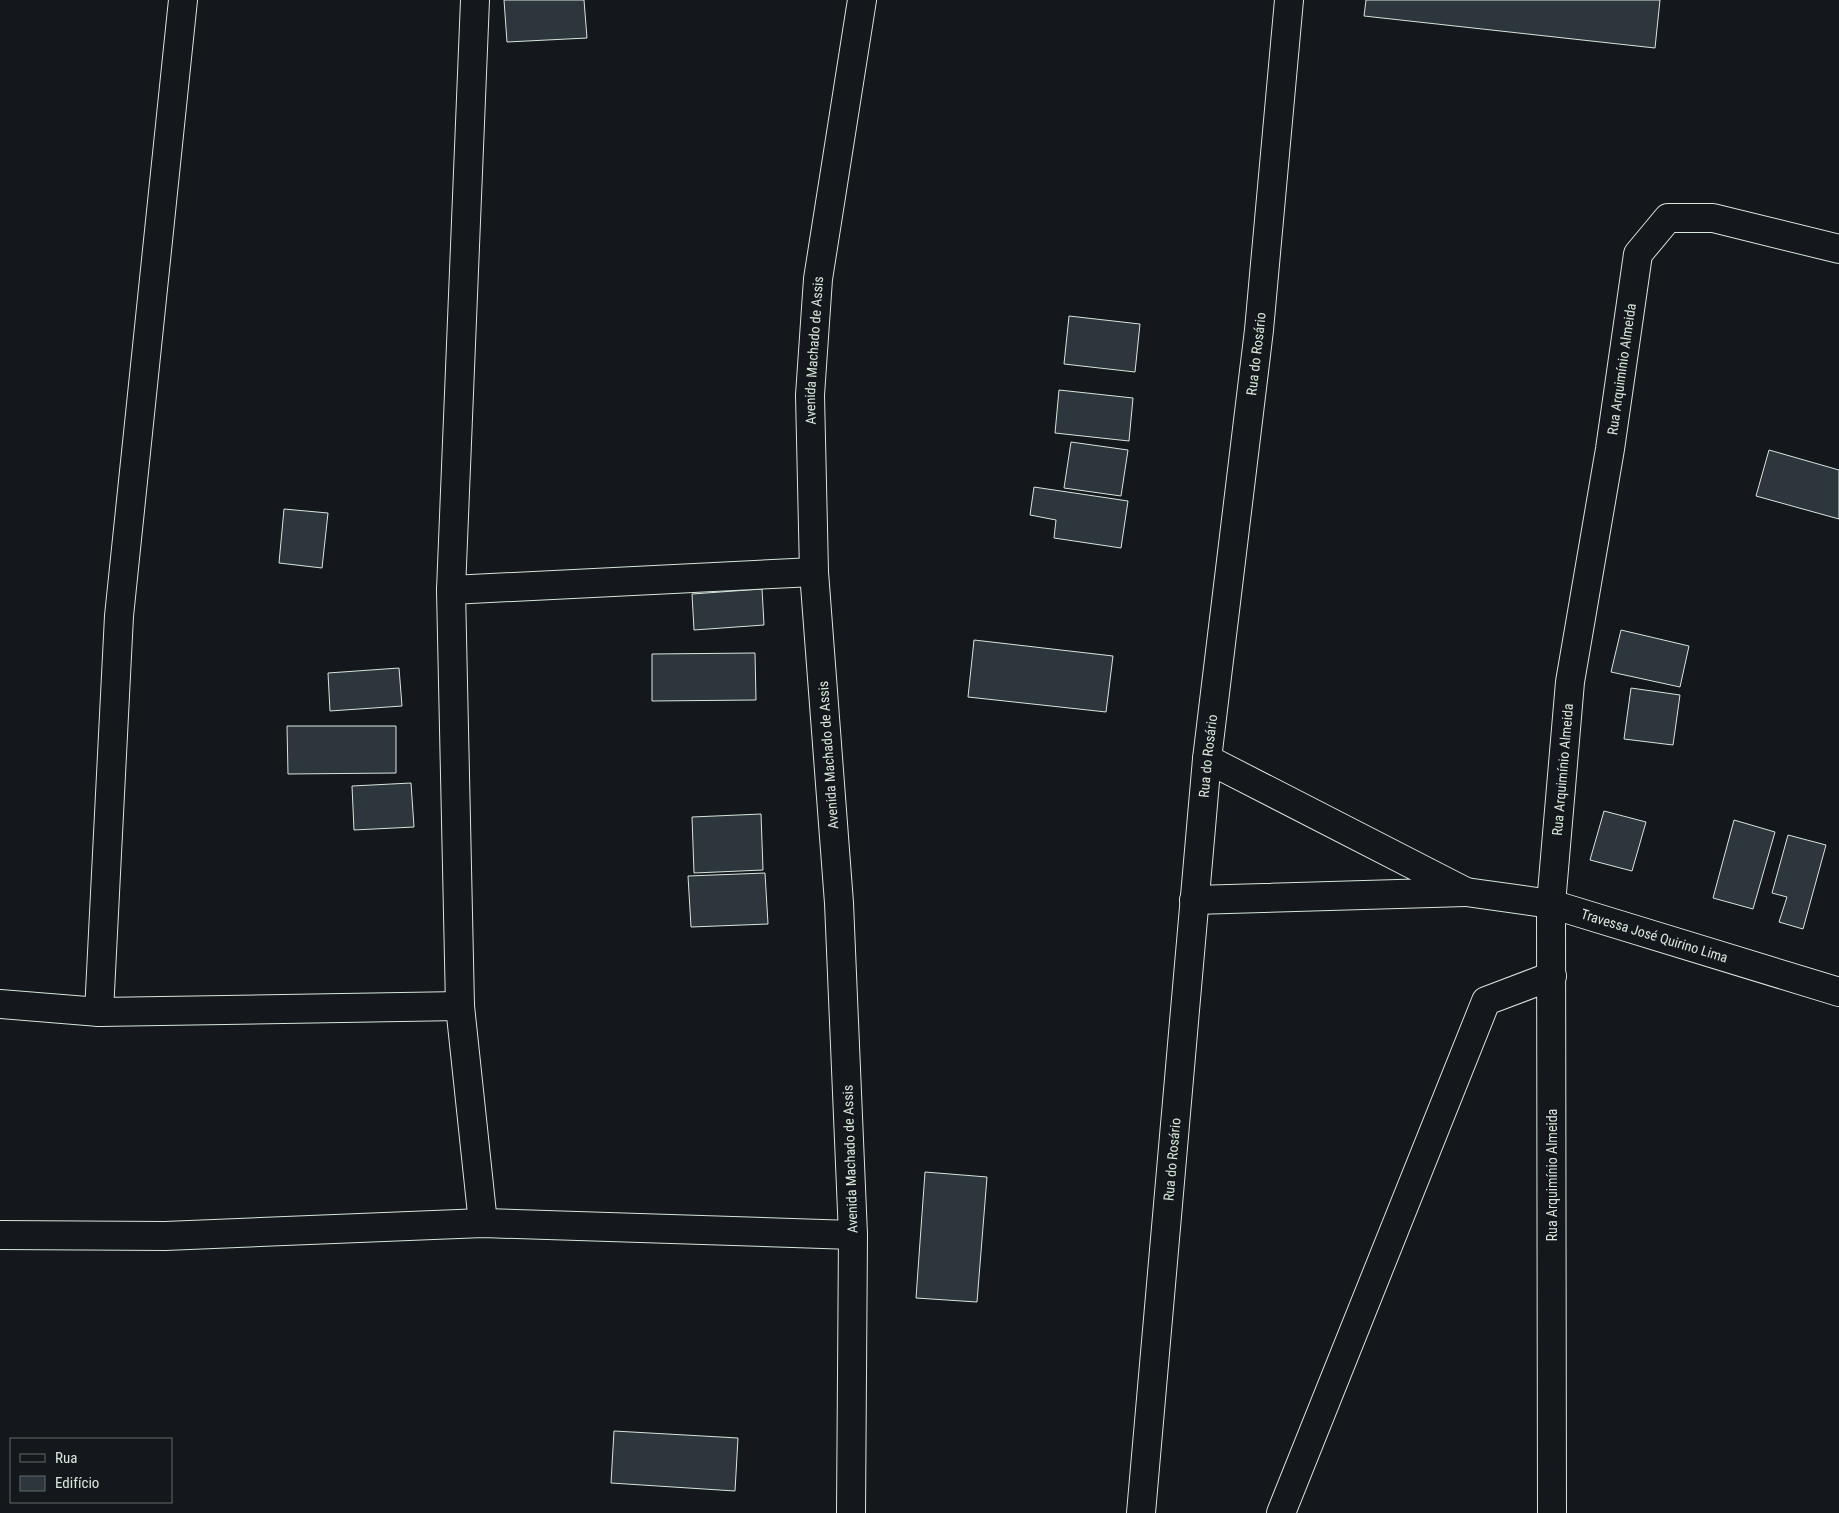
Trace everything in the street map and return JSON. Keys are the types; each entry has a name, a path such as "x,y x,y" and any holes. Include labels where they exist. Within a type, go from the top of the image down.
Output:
{"street":[{"path":"99,1012 119,616 184,0"},
{"path":"475,0 452,590 460,1006 484,1223"},
{"name":"Avenida Machado de Assis","path":"851,1513 853,1235 839,904 814,572 810,395 818,279 862,0"},
{"name":"Rua do Rosário","path":"1141,1513 1207,760 1259,330 1289,0"},
{"name":"Rua Arquimínio Almeida","path":"1552,1513 1551,904 1570,682 1610,449 1638,254 1668,218 1713,218 1839,249"},
{"path":"452,590 814,572"},
{"path":"1207,760 1466,892"},
{"path":"1194,900 1466,892"},
{"name":"Travessa José Quirino Lima","path":"1466,892 1551,904 1839,992"},
{"path":"1281,1513 1486,1001 1552,976"},
{"path":"0,1004 99,1012 460,1006"},
{"path":"0,1235 165,1236 484,1223 853,1235"}],"building":[{"path":"504,0 584,0 587,38 507,42"},
{"path":"1366,0 1660,0 1655,48 1364,16"},
{"path":"1069,316 1140,324 1135,372 1064,364"},
{"path":"1059,390 1133,398 1129,441 1055,433"},
{"path":"1071,442 1128,450 1121,496 1064,488"},
{"path":"1769,450 1839,470 1839,519 1756,496"},
{"path":"1034,487 1128,501 1121,548 1054,538 1056,520 1030,515"},
{"path":"284,509 328,513 322,568 279,563"},
{"path":"762,589 764,625 694,630 692,594"},
{"path":"1621,630 1689,646 1680,687 1611,672"},
{"path":"974,640 1113,656 1106,712 968,697"},
{"path":"755,653 756,700 652,701 652,654"},
{"path":"399,668 402,706 330,711 328,673"},
{"path":"1631,688 1680,695 1673,745 1624,739"},
{"path":"287,726 396,726 396,773 288,774"},
{"path":"411,783 414,827 354,830 352,786"},
{"path":"1604,811 1646,822 1632,871 1590,860"},
{"path":"761,814 763,870 694,873 692,817"},
{"path":"1734,820 1775,832 1753,909 1713,898"},
{"path":"1788,835 1826,845 1803,929 1779,922 1787,897 1772,893"},
{"path":"765,873 768,924 691,927 688,876"},
{"path":"925,1172 987,1177 977,1302 916,1298"},
{"path":"614,1431 738,1438 735,1491 611,1483"}]}
